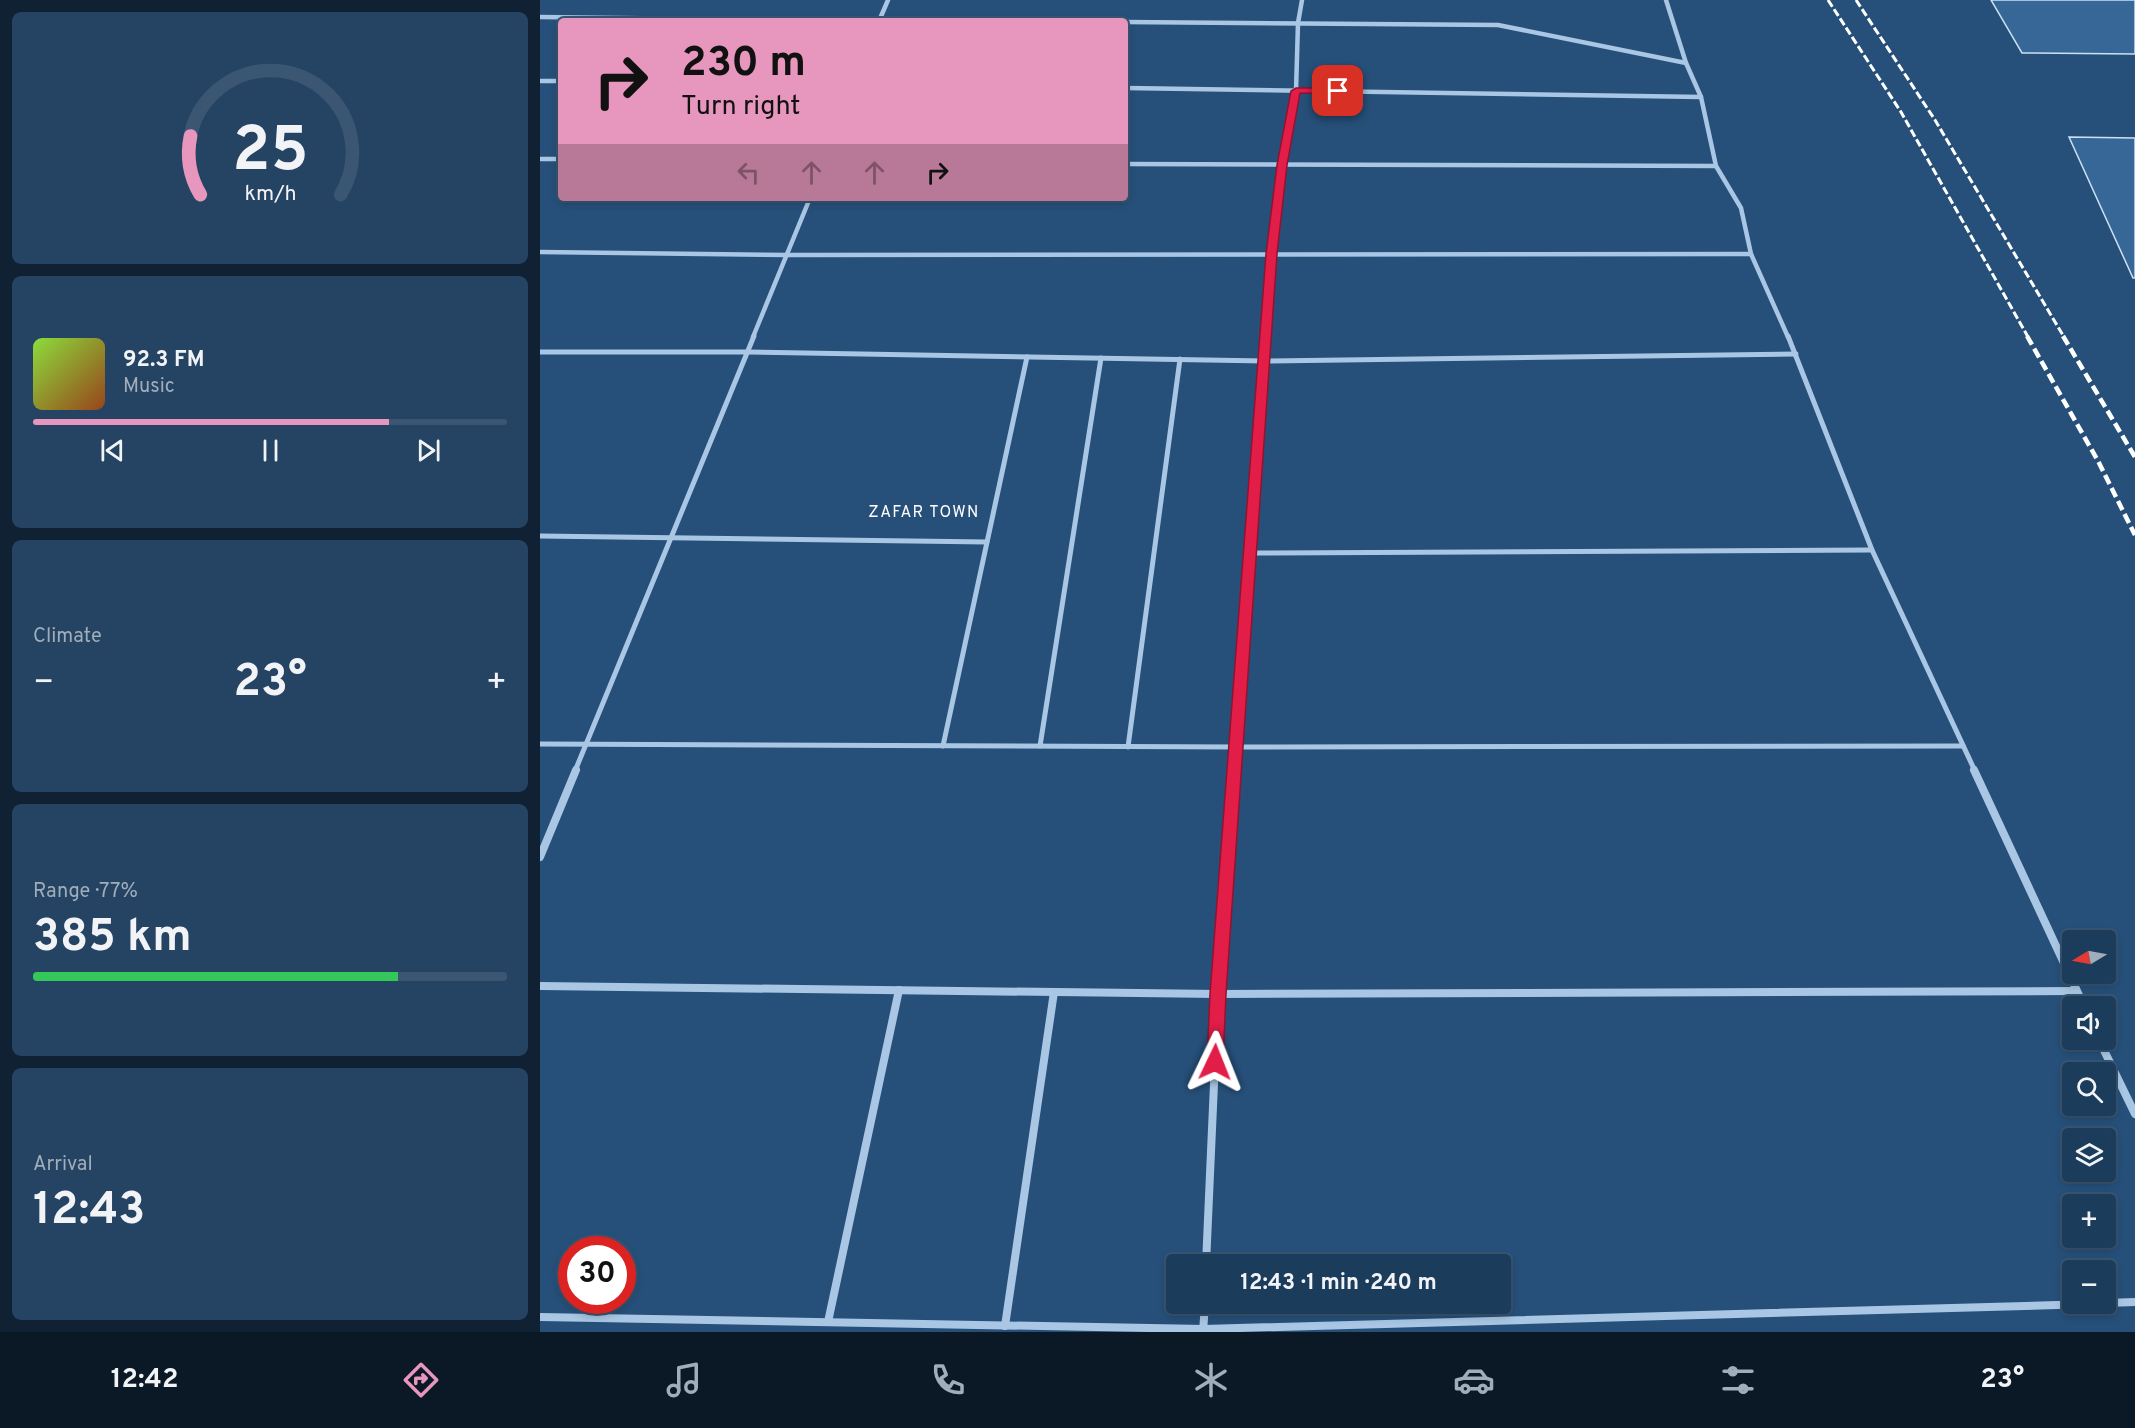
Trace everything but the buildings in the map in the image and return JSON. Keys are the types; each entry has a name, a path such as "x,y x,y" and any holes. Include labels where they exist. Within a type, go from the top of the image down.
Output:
{"street":[{"path":"880,18 888,0"},
{"path":"1206,1254 1218,994 1272,254 1282,165 1296,91 1298,23 1302,0"},
{"path":"1666,0 1686,63 1701,97 1716,166 1741,208 1751,254 1796,354 1872,550 2079,996"},
{"path":"540,17 623,18"},
{"path":"1128,22 1498,25 1686,63"},
{"path":"540,81 558,81"},
{"path":"1128,88 1701,97"},
{"path":"540,159 558,159"},
{"path":"1128,164 1716,166"},
{"path":"540,856 809,201"},
{"path":"540,252 787,255 1751,254"},
{"path":"540,352 748,352 1265,361 1796,354"},
{"path":"943,746 1027,357"},
{"path":"1040,746 1101,358"},
{"path":"1128,747 1180,359"},
{"path":"540,536 987,542"},
{"path":"1250,553 1872,550"},
{"path":"540,744 1128,747 1963,746"},
{"path":"540,986 1218,994 2076,991"},
{"path":"828,1323 899,990"},
{"path":"1005,1326 1054,992"},
{"path":"2104,1050 2135,1114"},
{"path":"2116,1303 2135,1302"},
{"path":"540,1317 1203,1331 2062,1305"},
{"path":"1203,1331 1204,1314"}],"railway":[{"path":"1828,0 1901,112 2028,337"},
{"path":"1856,0 1935,120 2064,337"},
{"path":"2027,336 2098,461 2135,535"},
{"path":"2063,336 2135,457"}],"district":[{"name":"ZAFAR TOWN","path":"924,511"}],"route":[{"path":"1215,1062 1272,254 1282,165 1296,91 1338,91"}]}
